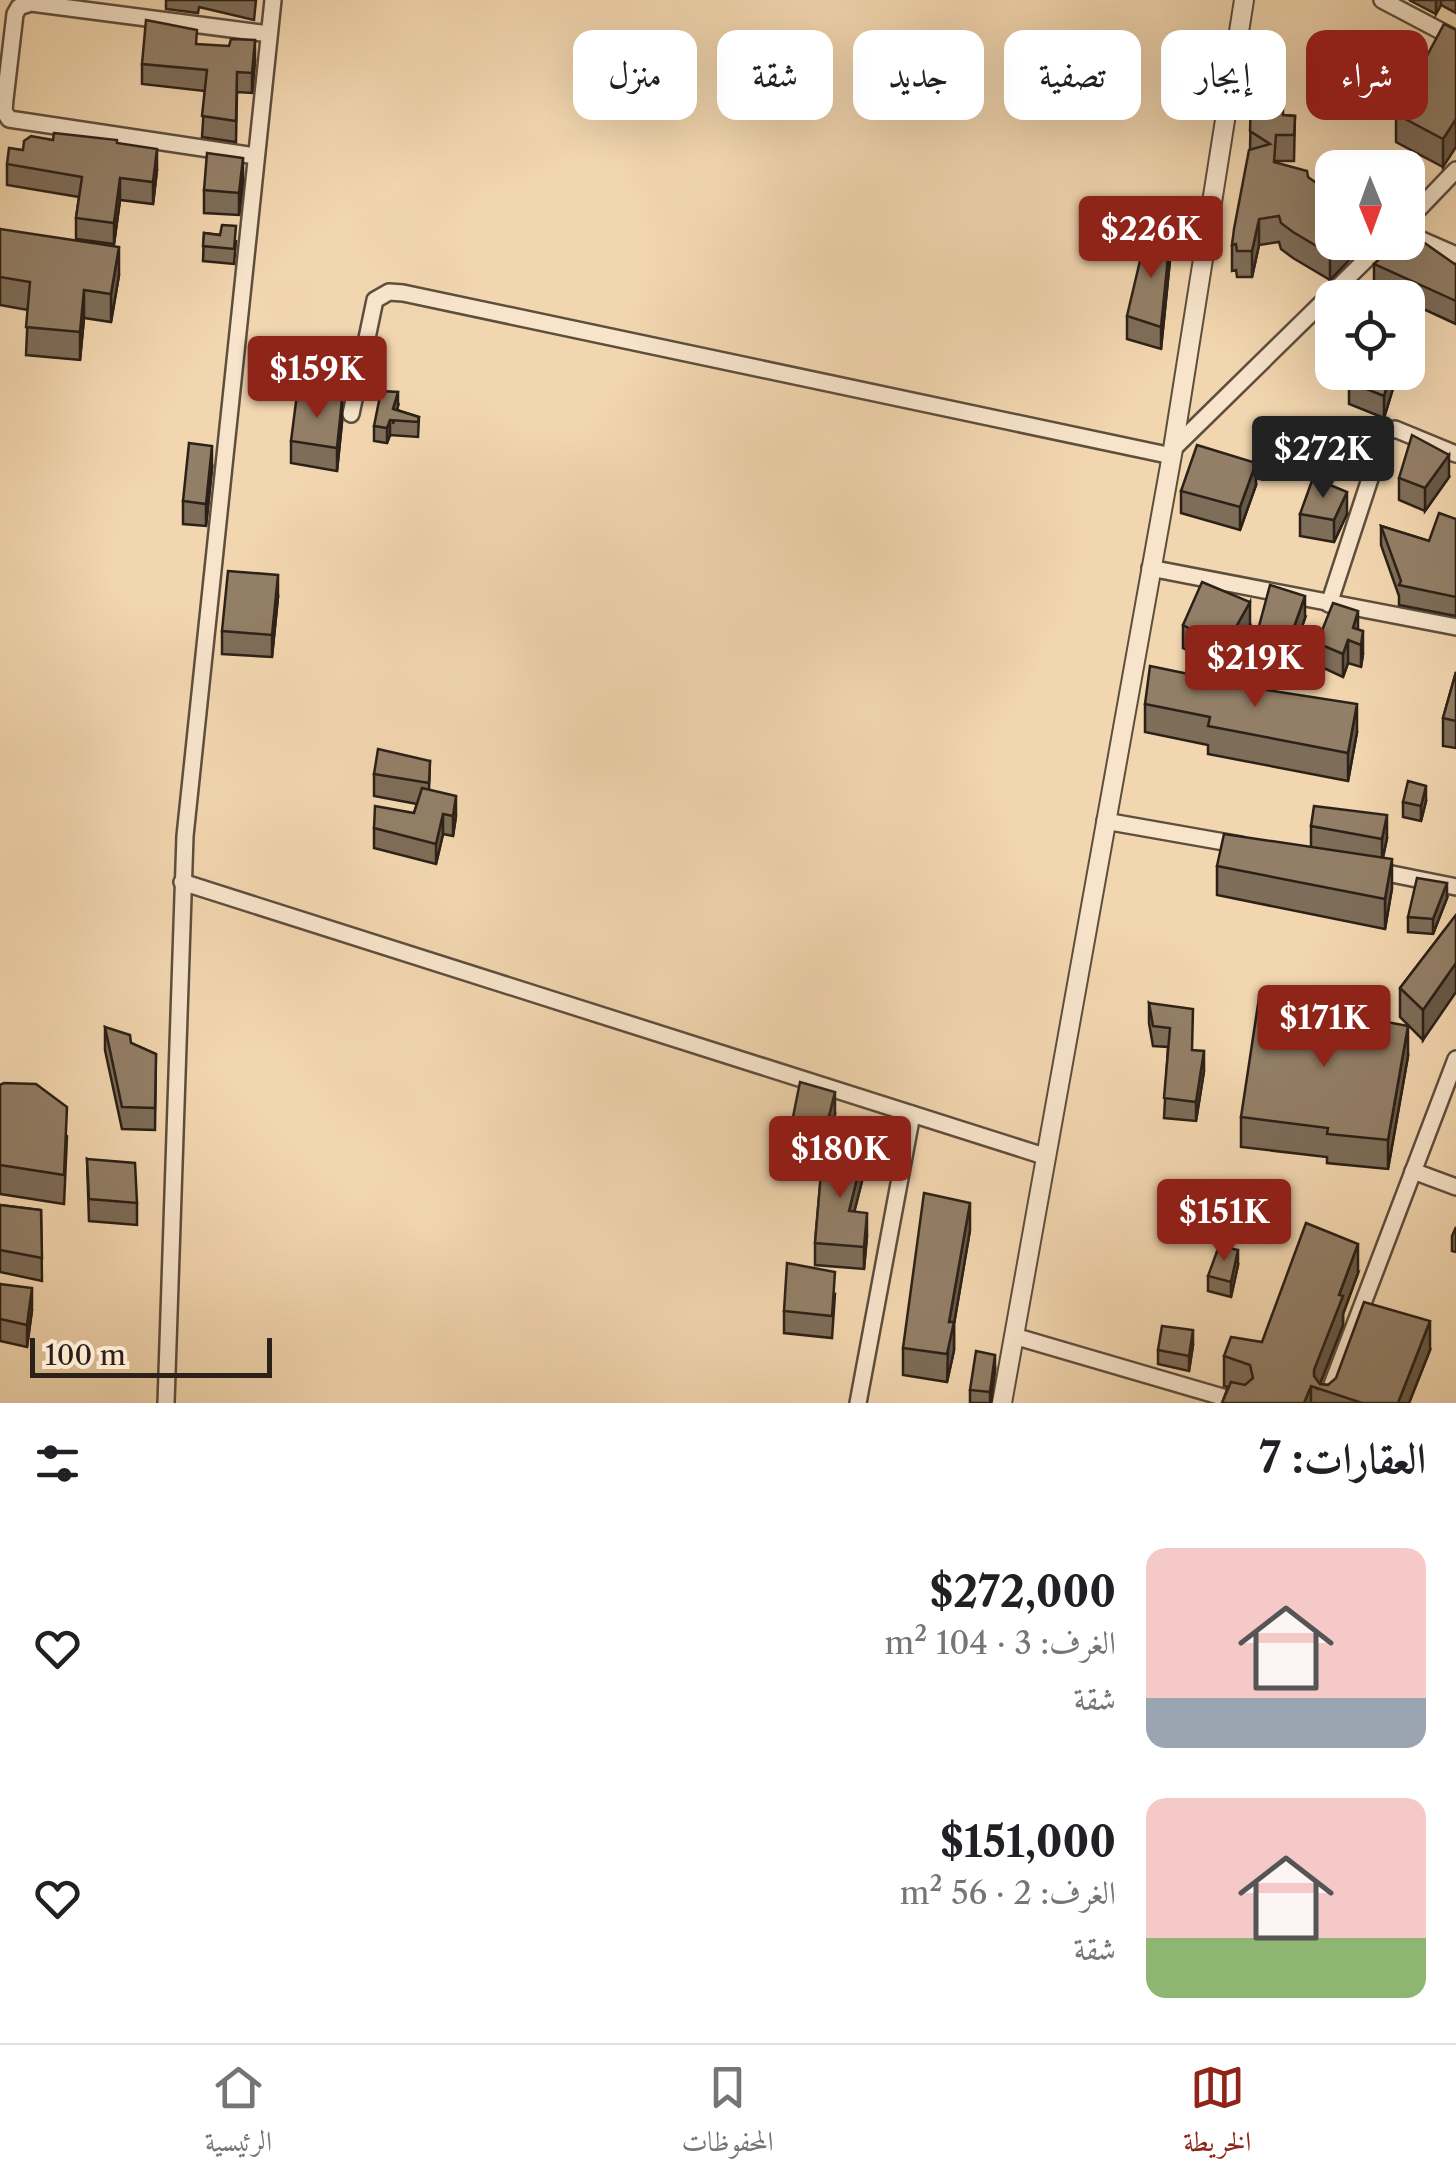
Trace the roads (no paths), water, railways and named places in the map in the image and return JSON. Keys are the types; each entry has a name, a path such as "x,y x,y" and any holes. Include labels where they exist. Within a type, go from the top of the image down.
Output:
{"street":[{"path":"166,1403 182,882 273,0"},
{"path":"1002,1403 1172,452 1244,0"},
{"path":"1382,0 1456,39"},
{"path":"256,156 8,119 5,99 15,14 31,3 269,34"},
{"path":"1425,202 1456,170"},
{"path":"1425,241 1456,254"},
{"path":"1172,452 1366,260"},
{"path":"351,414 376,300 389,292 1086,440 1172,452"},
{"path":"1329,604 1385,433 1395,429 1456,454"},
{"path":"1150,568 1456,627"},
{"path":"1105,820 1262,849"},
{"path":"1352,866 1456,887"},
{"path":"182,882 1044,1156"},
{"path":"1325,1403 1456,1058"},
{"path":"858,1403 912,1114"},
{"path":"1413,1172 1456,1187"},
{"path":"1014,1336 1243,1403"}]}
